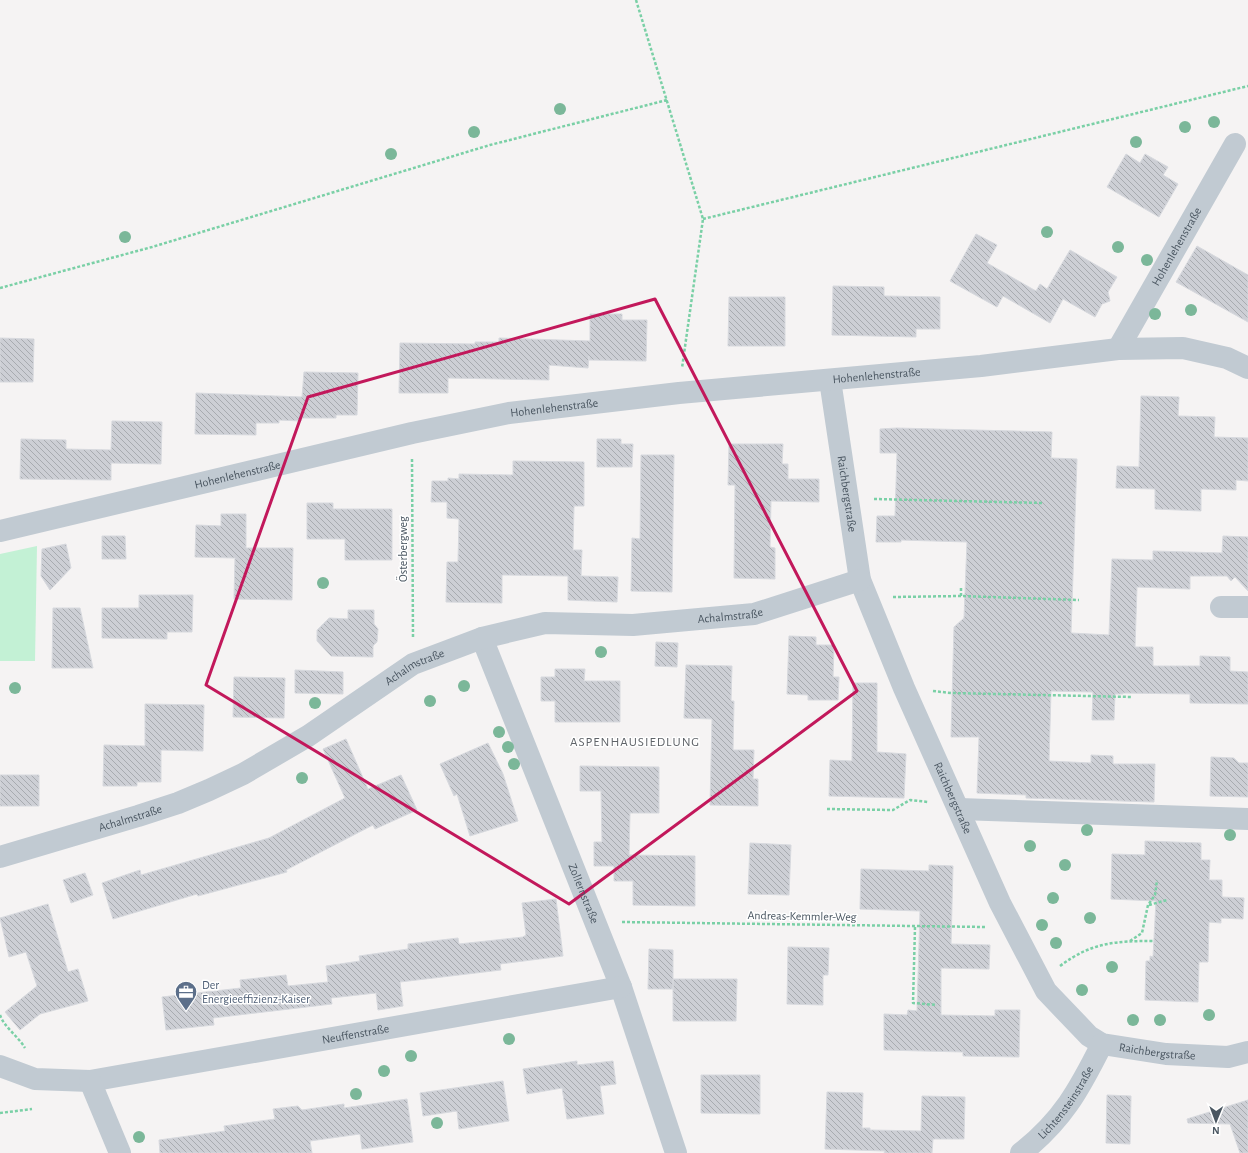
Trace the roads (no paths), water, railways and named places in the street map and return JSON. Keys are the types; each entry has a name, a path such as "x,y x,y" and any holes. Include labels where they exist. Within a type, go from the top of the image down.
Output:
{"street":[{"name":"Hohenlehenstraße","path":"1118,349 1235,144"},
{"name":"Hohenlehenstraße","path":"0,531 412,433 509,413 679,393 981,366 1118,349 1183,348 1227,358 1248,368"},
{"name":"Raichbergstraße","path":"830,380 848,498 864,588 904,688 1008,921 1046,991 1089,1036 1102,1044 1166,1054 1228,1057 1248,1052"},
{"name":"Achalmstraße","path":"0,857 138,816 178,803 209,790 242,774 308,736 413,664 482,638 545,623 633,625 754,614 864,588"},
{"path":"1221,607 1248,607"},
{"name":"Zollernstraße","path":"482,638 621,987 645,1055 676,1153"},
{"path":"955,801 1248,819"},
{"name":"Neuffenstraße","path":"0,1066 35,1079 90,1081 621,987"},
{"name":"Lichtensteinstraße","path":"1021,1153 1042,1136 1064,1112 1079,1089 1102,1044"},
{"path":"90,1081 120,1153"}],"place":[{"name":"Der Energieeffizienz-Kaiser","path":"186,1012"}],"district":[{"name":"ASPENHAUSIEDLUNG","path":"635,742"}]}
